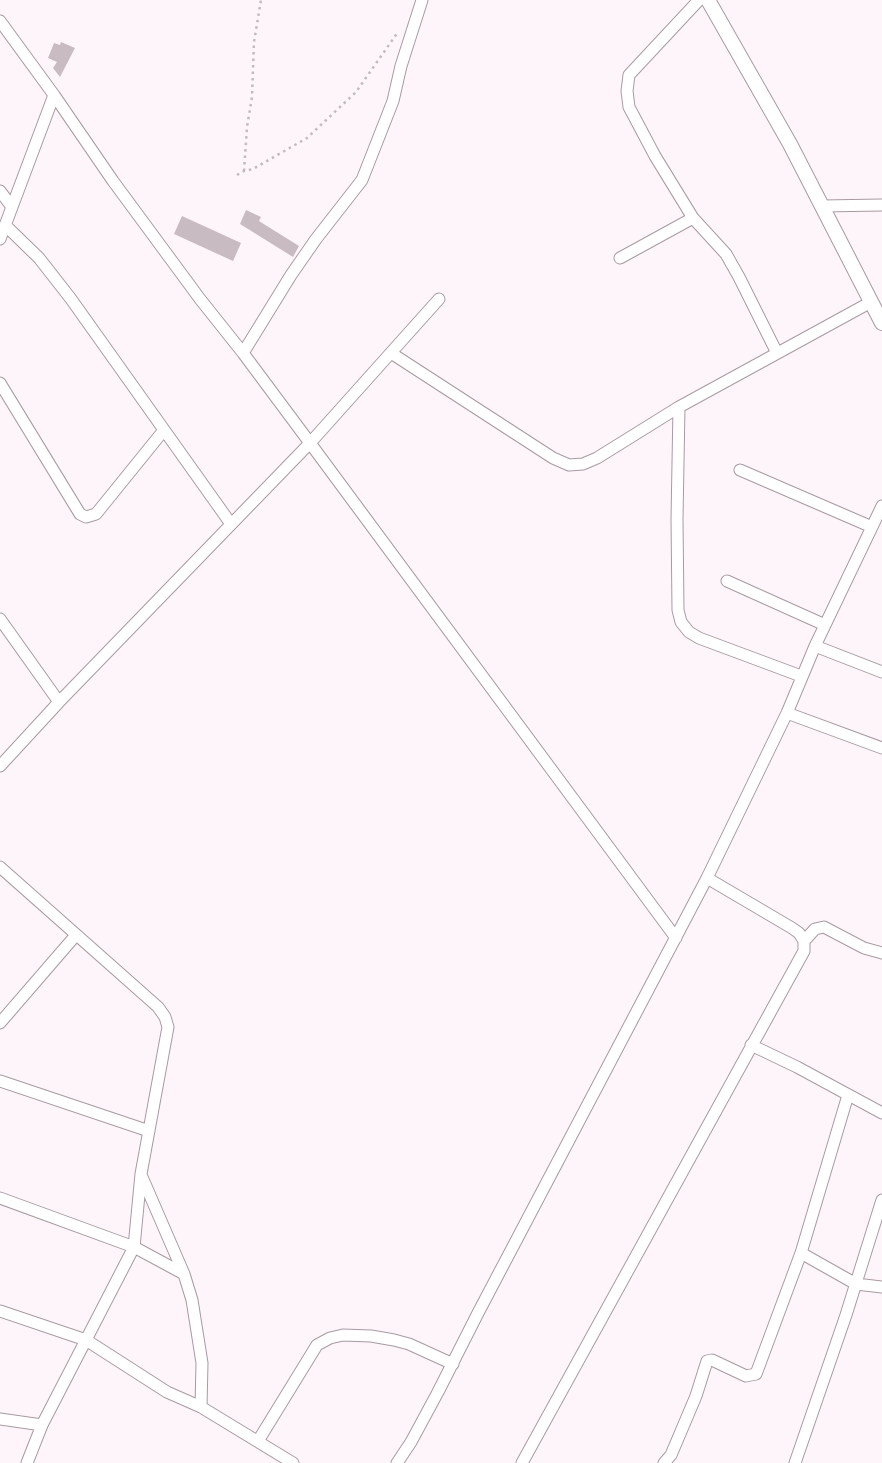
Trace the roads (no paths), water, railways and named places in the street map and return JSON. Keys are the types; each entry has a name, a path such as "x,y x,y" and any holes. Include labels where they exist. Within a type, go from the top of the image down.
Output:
{"street":[{"path":"243,353 291,275 316,239 362,180 393,101 401,66 422,0"},
{"path":"699,0 630,75 627,91 629,107 655,156 693,218 726,254 777,353"},
{"path":"708,0 790,144 882,323"},
{"path":"0,21 119,189 200,299 310,442 676,938"},
{"path":"0,239 54,95"},
{"path":"0,191 12,207"},
{"path":"822,206 882,205"},
{"path":"620,258 693,218"},
{"path":"5,225 39,258 72,299 230,524"},
{"path":"0,766 58,702 310,442 439,299"},
{"path":"391,353 553,458 569,464 583,464 597,458 679,407 871,302"},
{"path":"0,383 80,514 86,517 96,514 164,430"},
{"path":"679,407 677,519 678,610 681,622 689,632 699,638 801,676"},
{"path":"740,470 872,527"},
{"path":"397,1463 411,1442 453,1364 707,878 787,713 801,676 882,506"},
{"path":"727,581 825,625"},
{"path":"0,619 58,702"},
{"path":"815,646 882,672"},
{"path":"787,713 882,748"},
{"path":"0,867 158,1007 165,1017 168,1028 141,1174 134,1247 42,1425 27,1463"},
{"path":"522,1463 804,951 804,941 799,933 707,878"},
{"path":"804,941 815,929 824,927 864,948 882,953"},
{"path":"0,1024 76,935"},
{"path":"751,1045 882,1113"},
{"path":"0,1081 149,1131"},
{"path":"668,1460 696,1396 707,1361 712,1360 746,1376 756,1374 801,1253 848,1095"},
{"path":"141,1174 184,1274 192,1300 202,1363 201,1407"},
{"path":"0,1198 134,1247 184,1274"},
{"path":"795,1463 856,1284 882,1200"},
{"path":"801,1253 856,1284 882,1287"},
{"path":"0,1311 86,1340 167,1392 201,1407 293,1463"},
{"path":"258,1441 317,1345 330,1338 343,1335 371,1336 394,1340 409,1344 453,1364"},
{"path":"0,1419 42,1425"}]}
